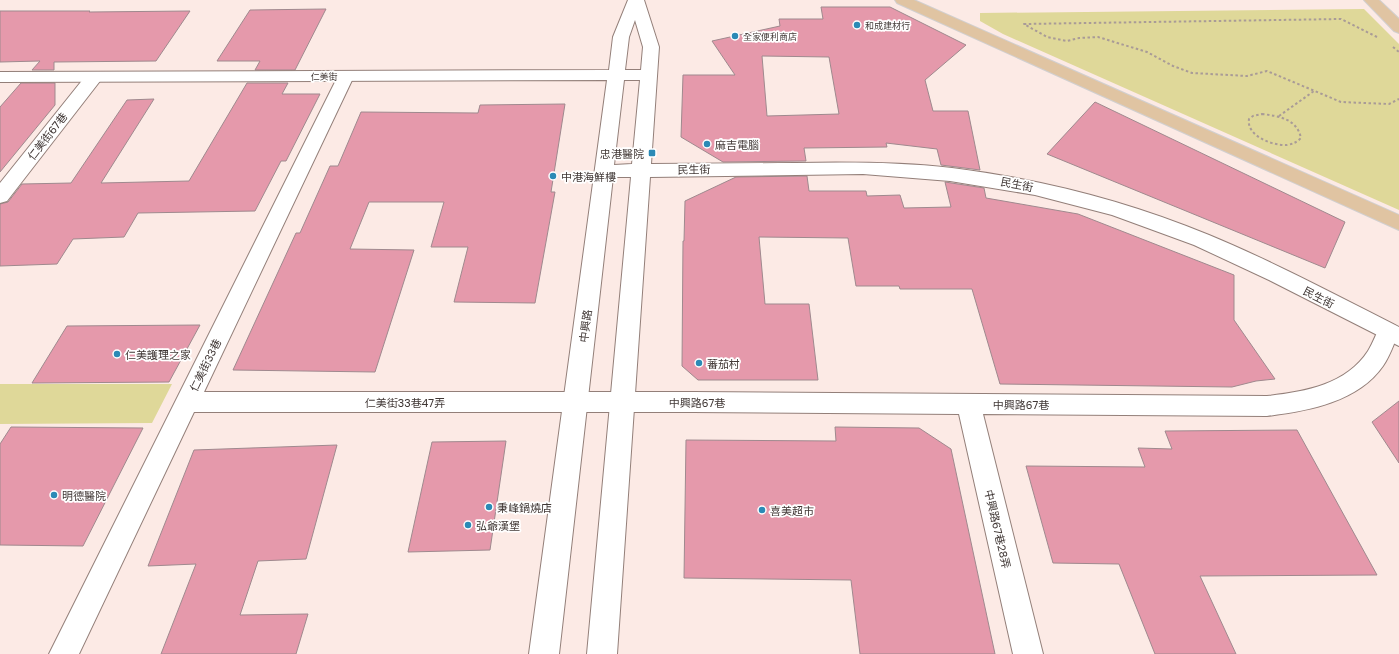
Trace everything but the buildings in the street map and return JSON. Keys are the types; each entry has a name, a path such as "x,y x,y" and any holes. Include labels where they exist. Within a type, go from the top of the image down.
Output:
{"main road":[{"path":"902,0 1399,223"},
{"path":"1372,0 1399,28"}],"street":[{"name":"中興路","path":"544,654 621,36 636,0"},
{"name":"中興路","path":"602,654 651,47 636,0"},
{"name":"仁美街","path":"0,77 648,75"},
{"name":"仁美街33巷","path":"64,654 346,76"},
{"name":"仁美街67巷","path":"0,196 94,77"},
{"name":"民生街","path":"604,171 900,169 968,175 1014,183 1089,201 1133,214 1187,235 1238,256 1394,335"},
{"name":"中興路67巷","path":"622,402 1267,406 1296,403 1317,398 1336,391 1352,381 1373,362 1394,335"},
{"name":"仁美街33巷47弄","path":"187,402 622,402"},
{"name":"中興路67巷28弄","path":"969,404 1028,654"}],"path":[{"path":"1381,39 1341,19 1024,24 1047,37 1067,41 1079,38 1098,37 1147,52 1173,66 1192,73 1247,76 1267,71 1341,102 1389,104 1399,99"},
{"path":"1387,43 1399,52"},
{"path":"1279,116 1298,128 1301,133 1301,138 1298,142 1290,145 1270,142 1253,133 1248,124 1249,119 1253,116 1262,114 1279,116 1315,91"}],"shaded area":[{"path":"1364,9 1399,44 1399,210 1003,34 980,21 980,13"},
{"path":"0,384 172,384 152,423 0,424"}],"place":[{"name":"和成建材行","path":"857,25"},
{"name":"全家便利商店","path":"735,36"},
{"name":"麻吉電腦","path":"707,144"},
{"name":"忠港醫院","path":"652,153"},
{"name":"中港海鮮樓","path":"553,176"},
{"name":"仁美護理之家","path":"117,354"},
{"name":"蕃茄村","path":"699,363"},
{"name":"明德醫院","path":"54,495"},
{"name":"秉峰鍋燒店","path":"489,507"},
{"name":"喜美超市","path":"762,510"},
{"name":"弘爺漢堡","path":"468,525"}]}
